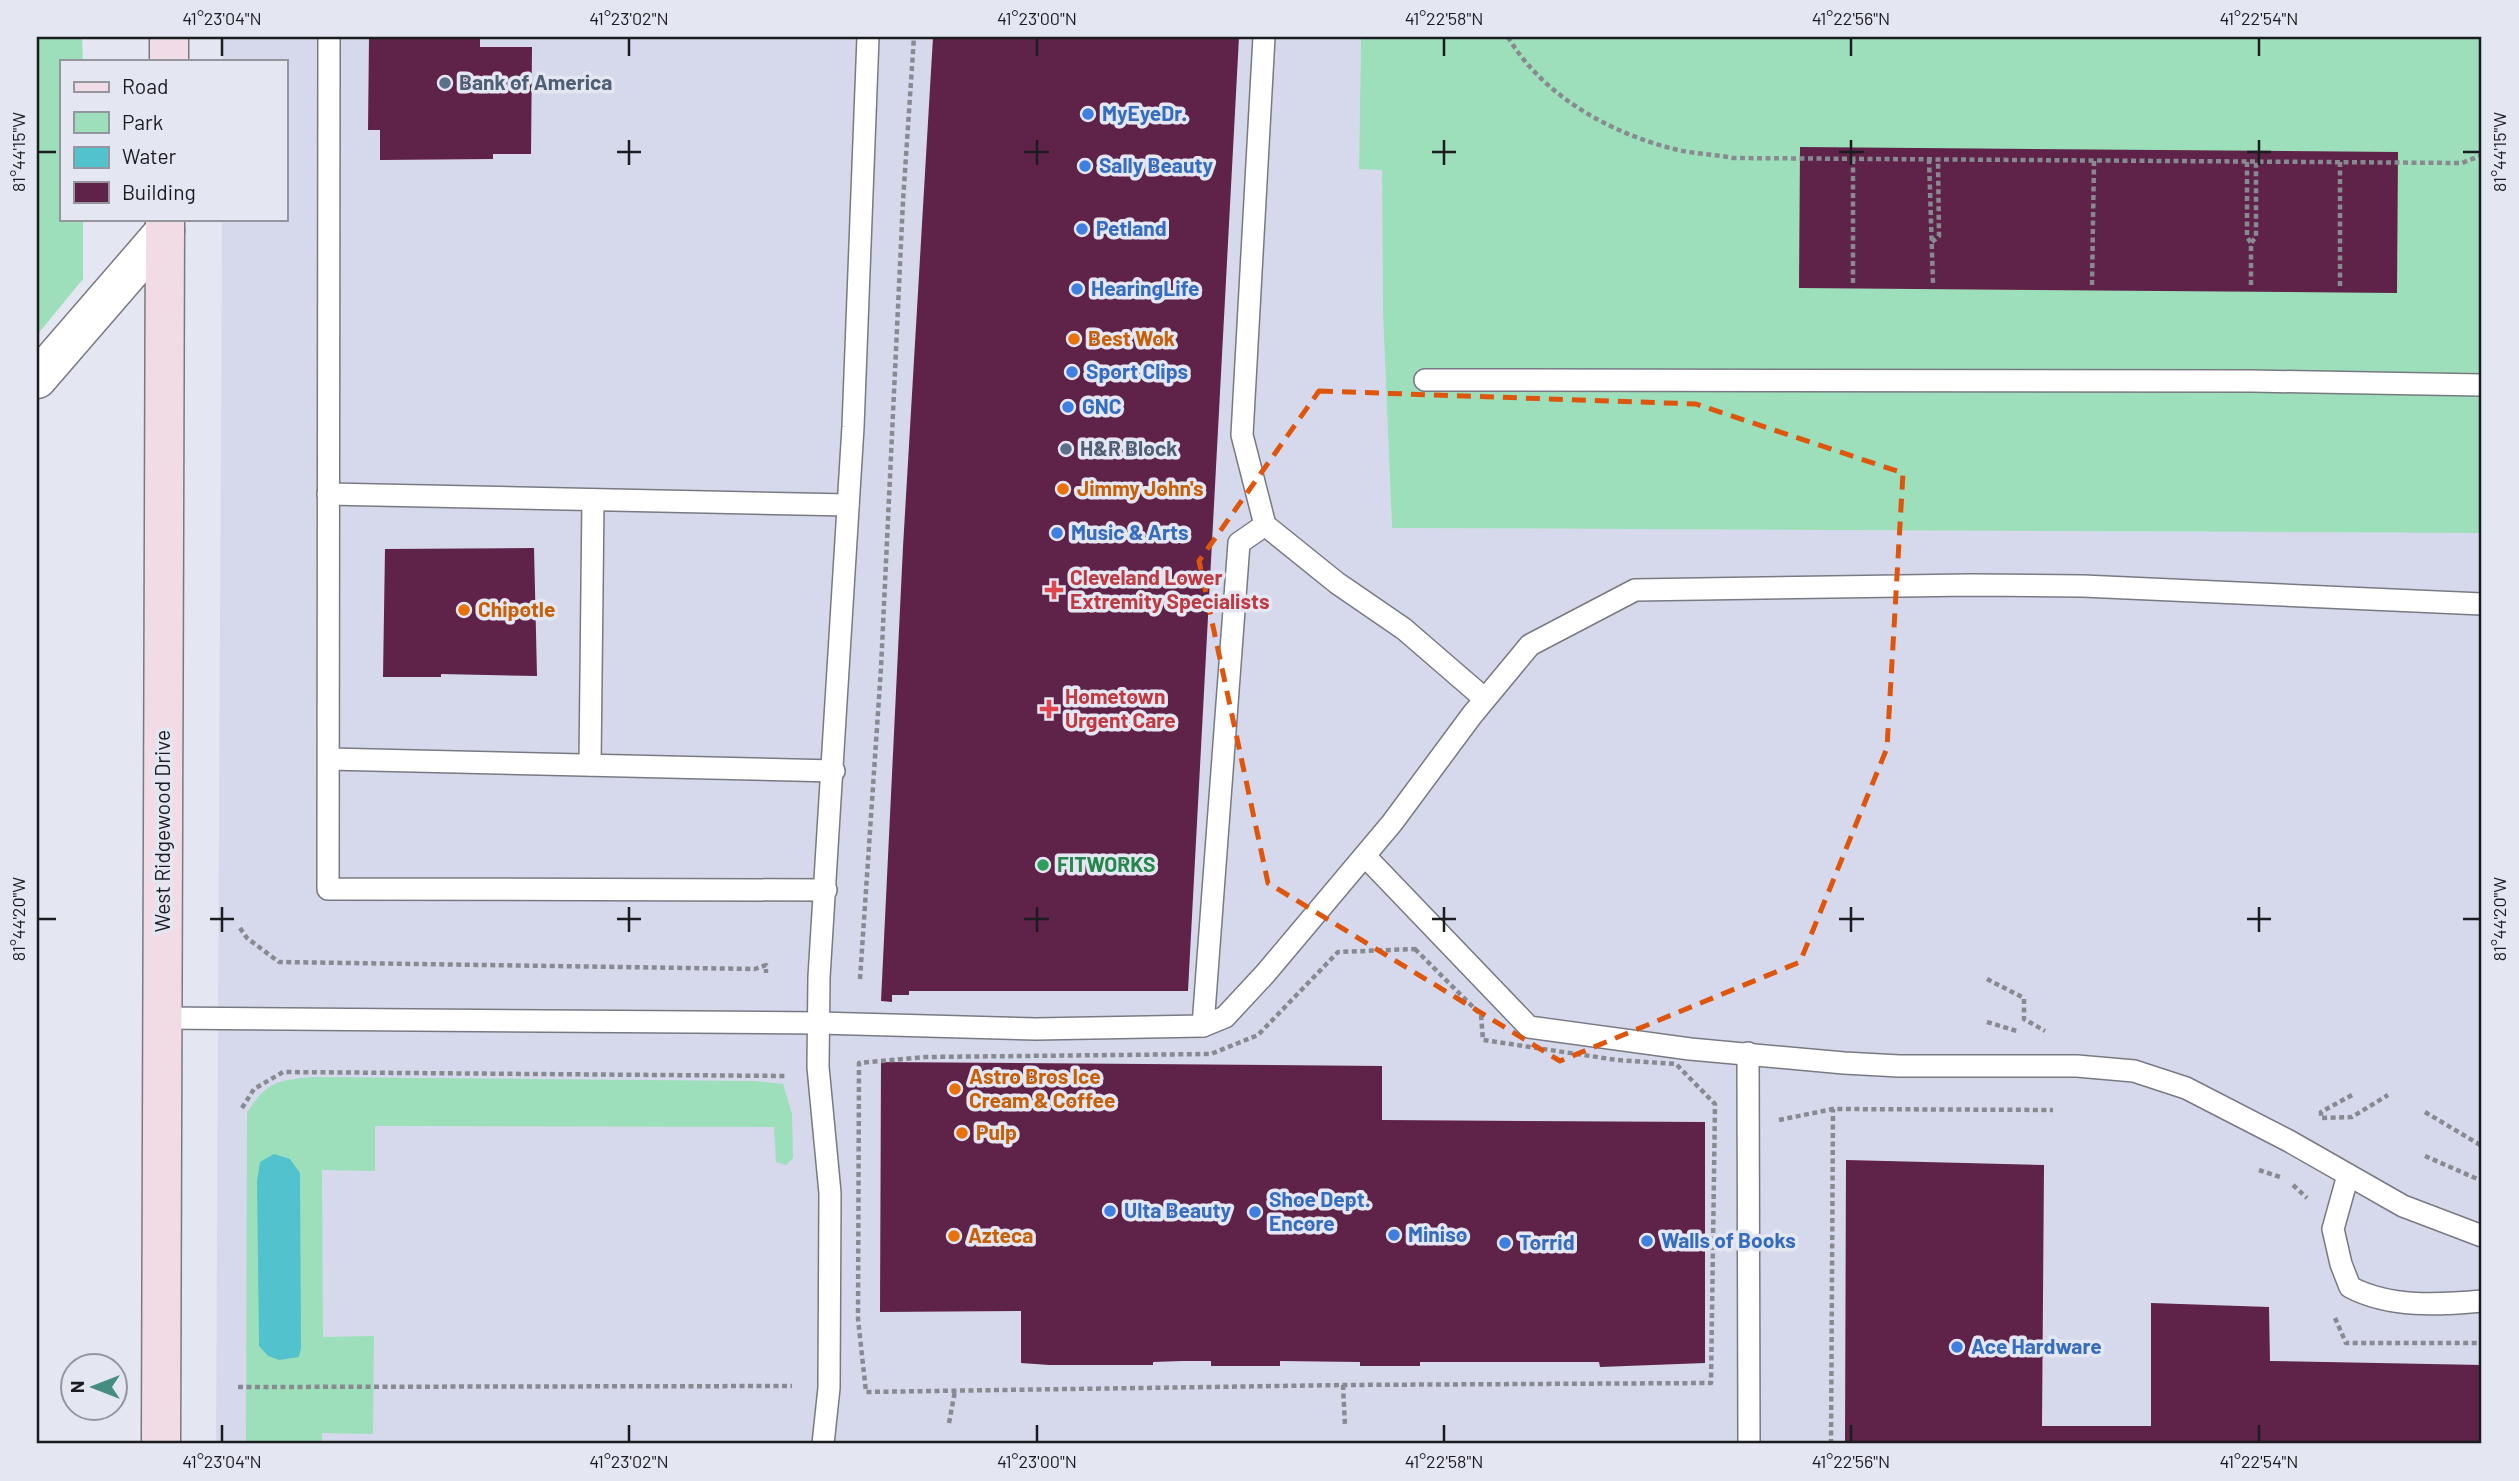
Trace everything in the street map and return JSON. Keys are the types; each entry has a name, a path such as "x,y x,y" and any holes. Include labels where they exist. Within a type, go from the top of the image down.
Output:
{"main road":[{"path":"169,37 169,60"},
{"name":"West Ridgewood Drive","path":"161,1444 165,225"}],"street":[{"path":"37,379 165,225"}],"lane":[{"path":"329,37 328,889 826,890"},
{"path":"823,1444 828,1402 830,1193 818,1067 819,977 834,771 848,505 868,37"},
{"path":"1264,37 1242,435 1265,525 1337,583 1404,629 1485,699"},
{"path":"1425,380 2252,381 2482,385"},
{"path":"328,494 848,505"},
{"path":"590,765 593,500"},
{"path":"1203,1026 1239,543 1265,525"},
{"path":"162,1018 819,1023 1036,1029 1203,1026 1225,1017 1365,856 1485,699 1530,645 1635,590 2083,586 2482,604"},
{"path":"329,759 834,771"},
{"path":"1365,856 1529,1027 1689,1049 1899,1066 2053,1066 2134,1071 2186,1088 2403,1206 2482,1236"},
{"path":"1736,1444 1749,1444 1748,1053"},
{"path":"2348,1175 2333,1229 2350,1287 2367,1296 2390,1301 2482,1301"}],"path":[{"path":"860,979 881,668 902,215 914,37"},
{"path":"1508,37 1540,75 1567,100 1599,121 1635,137 1677,150 1733,158 2462,163 2482,155"},
{"path":"1853,159 1853,283"},
{"path":"1929,159 1929,237 1932,242 1933,283"},
{"path":"1932,242 1939,236 1938,159"},
{"path":"2092,285 2094,161"},
{"path":"2247,162 2247,237 2250,243 2251,285"},
{"path":"2250,243 2256,237 2256,162"},
{"path":"2340,162 2340,287"},
{"path":"240,928 247,938 279,962 755,969 766,965 766,973"},
{"path":"1986,979 2024,998 2024,1019 2053,1035"},
{"path":"866,1392 1343,1384 1711,1383 1715,1104 1676,1064 1617,1060 1483,1040"},
{"path":"242,1108 254,1089 283,1072 788,1076"},
{"path":"2352,1094 2321,1112 2321,1118 2352,1117 2388,1094"},
{"path":"1772,1122 1833,1109 2053,1110"},
{"path":"1831,1444 1833,1109"},
{"path":"2425,1112 2482,1146"},
{"path":"2425,1156 2482,1181"},
{"path":"1343,1384 1345,1426"},
{"path":"238,1387 792,1386"},
{"path":"949,1423 955,1391"}],"highlighted area":[{"path":"1319,391 1696,404 1903,473 1887,748 1800,962 1560,1061 1268,883 1199,561"}],"shaded area":[{"path":"222,37 1361,37 1359,169 1382,169 1383,315 1392,528 2482,533 2482,1444 216,1444 222,220 287,220 287,60 222,60"}],"green space":[{"path":"37,37 82,37 83,60 60,60 60,220 83,220 83,279 37,335"},
{"path":"1361,37 2482,37 2482,533 1392,528 1383,315 1382,170 1359,169"},
{"path":"313,1077 754,1081 783,1084 792,1114 793,1158 786,1165 776,1162 774,1127 375,1126 375,1171 322,1170 323,1337 374,1336 373,1434 322,1433 322,1444 246,1444 247,1113 260,1095 274,1084"}],"water":[{"path":"274,1154 290,1159 300,1173 301,1347 299,1357 279,1360 268,1356 259,1346 257,1181 260,1162"}],"building":[{"path":"369,37 480,37 480,47 532,47 531,154 493,154 493,159 380,160 380,130 368,130"},
{"path":"933,37 1239,37 1188,991 909,991 909,995 892,995 892,1002 881,1001 903,547"},
{"path":"1800,147 2398,152 2397,293 1799,288"},
{"path":"534,548 537,676 441,674 441,677 383,677 385,549"},
{"path":"881,1062 1382,1066 1382,1120 1705,1122 1705,1363 1600,1367 1599,1362 1420,1362 1420,1366 1360,1366 1360,1362 1280,1361 1280,1366 1211,1366 1211,1361 1182,1361 1153,1362 1153,1365 1049,1365 1021,1363 1021,1311 880,1312"},
{"path":"1846,1160 2044,1165 2042,1426 2151,1426 2151,1303 2269,1307 2270,1361 2482,1365 2482,1444 1845,1444"}],"place":[{"name":"Bank of America","path":"445,83"},
{"name":"MyEyeDr.","path":"1088,114"},
{"name":"Sally Beauty","path":"1085,166"},
{"name":"Petland","path":"1082,229"},
{"name":"HearingLife","path":"1077,289"},
{"name":"Best Wok","path":"1074,339"},
{"name":"Sport Clips","path":"1072,372"},
{"name":"GNC","path":"1068,407"},
{"name":"H&R Block","path":"1066,449"},
{"name":"Jimmy John's","path":"1063,489"},
{"name":"Music & Arts","path":"1057,533"},
{"name":"Cleveland Lower Extremity Specialists","path":"1054,590"},
{"name":"Chipotle","path":"464,610"},
{"name":"Hometown Urgent Care","path":"1049,709"},
{"name":"FITWORKS","path":"1043,865"},
{"name":"Astro Bros Ice Cream & Coffee","path":"955,1089"},
{"name":"Pulp","path":"962,1133"},
{"name":"Ulta Beauty","path":"1110,1211"},
{"name":"Shoe Dept. Encore","path":"1255,1212"},
{"name":"Miniso","path":"1394,1235"},
{"name":"Azteca","path":"954,1236"},
{"name":"Walls of Books","path":"1647,1241"},
{"name":"Torrid","path":"1505,1243"},
{"name":"Ace Hardware","path":"1957,1347"}]}
